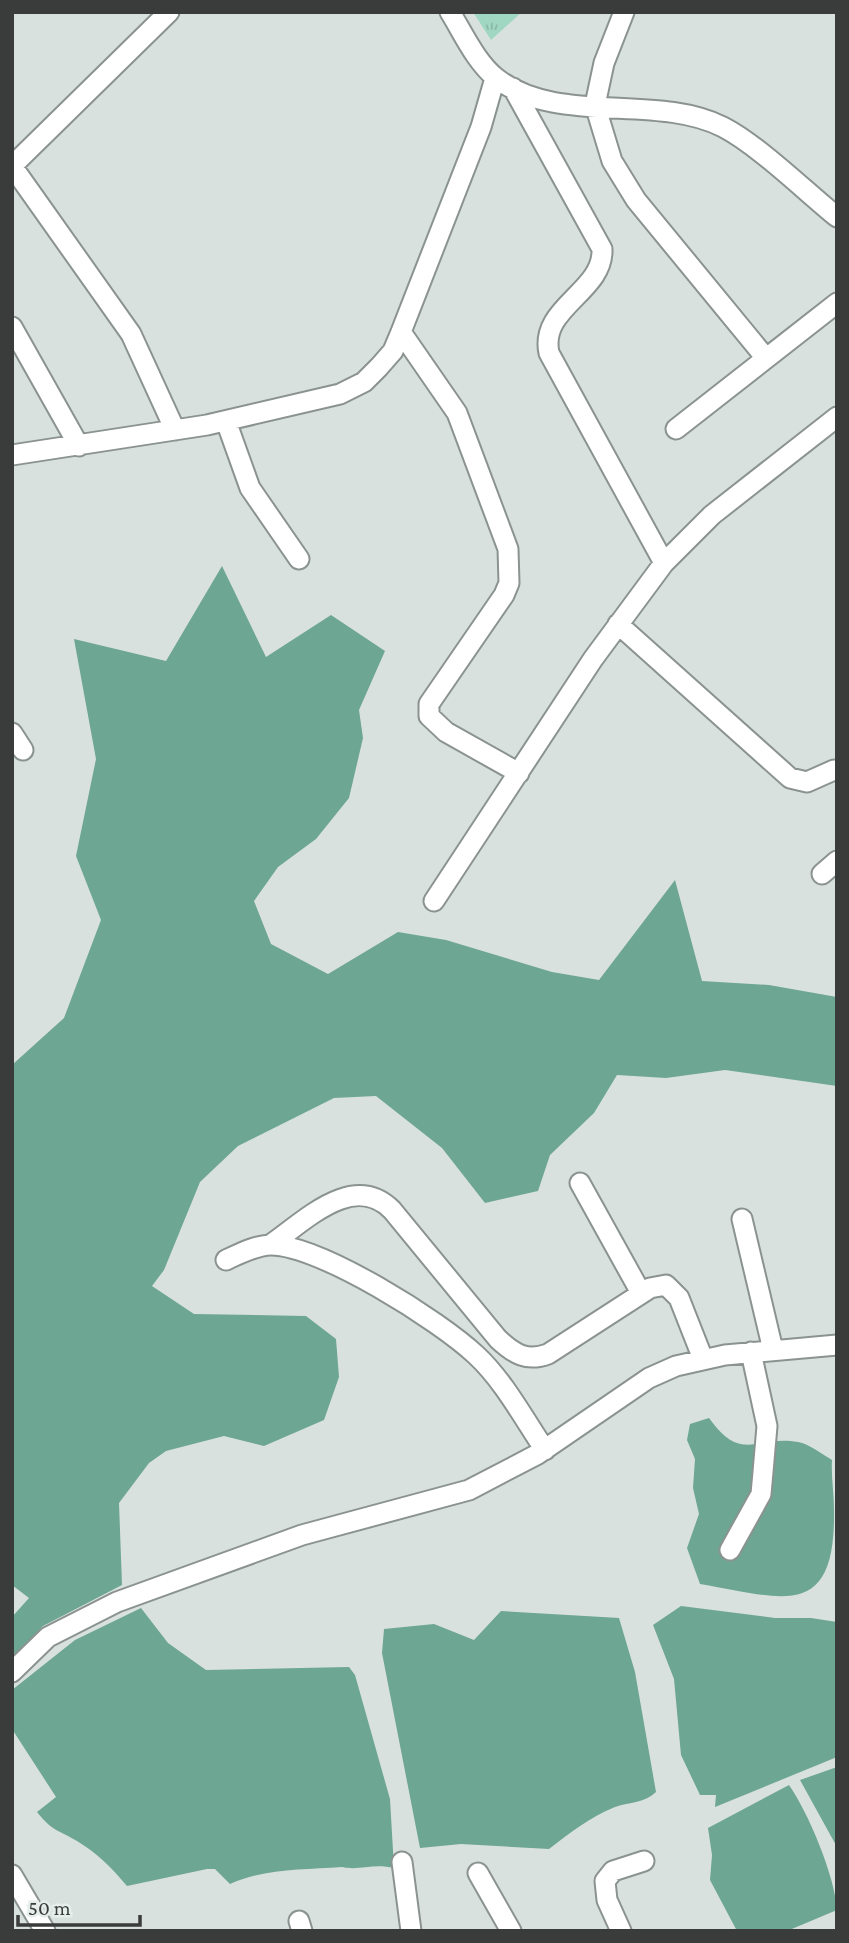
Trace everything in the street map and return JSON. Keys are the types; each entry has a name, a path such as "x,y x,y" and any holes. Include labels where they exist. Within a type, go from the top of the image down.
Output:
{"street":[{"path":"169,12 12,166 131,334 175,430"},
{"path":"450,12 474,51 495,78 513,88 529,96 688,117 724,128 837,217"},
{"path":"624,12 604,64 595,106 612,161 636,200 765,357"},
{"path":"12,455 226,421 340,394 364,382 393,351 481,127 495,78"},
{"path":"513,88 602,249 602,259 595,272 551,324 546,338 549,353 664,563"},
{"path":"676,429 837,303"},
{"path":"12,327 79,446"},
{"path":"401,332 450,399 508,549 510,565 509,583 504,595 429,704 429,716 446,732 519,773"},
{"path":"435,901 618,625 664,563 712,515 837,417"},
{"path":"226,421 250,488 299,559"},
{"path":"618,625 790,778 807,782 836,770"},
{"path":"12,733 23,750"},
{"path":"580,1183 641,1293"},
{"path":"226,1260 270,1245 343,1197 364,1194 383,1200 498,1339 515,1354 537,1358 548,1353 641,1293 659,1285 673,1290 703,1359"},
{"path":"742,1219 773,1350"},
{"path":"270,1245 290,1248 332,1264 415,1307 476,1355 545,1450"},
{"path":"12,1672 48,1637 117,1602 302,1535 469,1490 545,1450 649,1378 703,1359 837,1345"},
{"path":"730,1550 761,1494 767,1426 751,1352"},
{"path":"621,1931 607,1900 605,1881 613,1871 644,1861"},
{"path":"402,1862 411,1931"},
{"path":"478,1873 511,1931"},
{"path":"12,1875 44,1931"}],"green space":[{"path":"473,12 522,12 491,40"}],"shaded area":[{"path":"222,566 266,657 331,615 385,651 359,710 363,738 349,798 316,839 278,867 254,901 271,944 328,974 398,932 446,940 552,972 599,980 675,880 702,981 769,985 837,997 837,1086 725,1070 666,1078 617,1075 594,1113 550,1155 538,1191 485,1203 442,1148 376,1096 334,1098 238,1146 200,1182 164,1270 152,1286 194,1314 306,1316 336,1339 339,1377 324,1420 264,1446 224,1436 166,1451 149,1463 119,1503 122,1585 43,1626 12,1658 12,1617 29,1598 12,1585 12,1065 64,1018 101,920 76,856 96,759 74,639 166,661"},
{"path":"709,1418 721,1432 740,1444 798,1442 832,1460 832,1545 826,1570 814,1586 799,1594 779,1596 700,1584 687,1548 699,1514 693,1488 695,1459 687,1440 690,1424"},
{"path":"681,1606 775,1618 811,1618 837,1622 837,1757 715,1807 716,1795 700,1795 681,1755 674,1679 653,1625"},
{"path":"141,1608 168,1643 206,1670 349,1667 355,1675 390,1799 394,1868 342,1867 285,1871 257,1875 230,1884 215,1869 207,1869 127,1886 91,1851 42,1818 37,1812 56,1797 12,1729 12,1690 75,1640"},
{"path":"501,1611 619,1618 635,1672 656,1792 652,1796 615,1807 597,1816 549,1849 461,1844 420,1848 382,1653 384,1629 434,1624 474,1640"},
{"path":"837,1767 837,1847 800,1780"},
{"path":"789,1785 819,1845 831,1880 837,1910 787,1931 737,1931 710,1880 712,1855 708,1828"}]}
